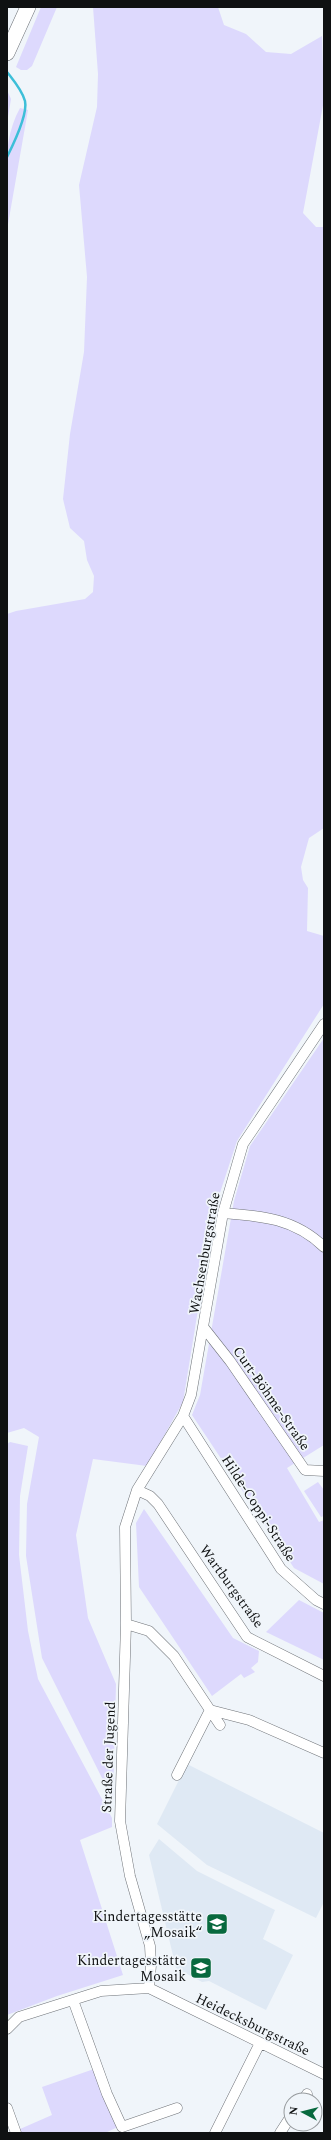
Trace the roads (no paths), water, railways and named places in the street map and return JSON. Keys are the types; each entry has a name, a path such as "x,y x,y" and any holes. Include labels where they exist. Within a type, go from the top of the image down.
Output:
{"highway":[{"path":"7,53 28,7"}],"street":[{"name":"Wachsenburgstraße","path":"158,1455 183,1416 192,1395 223,1213 243,1144 324,1024"},
{"path":"223,1213 269,1217 311,1234 324,1247"},
{"name":"Curt-Böhme-Straße","path":"204,1328 230,1361 305,1470 324,1471"},
{"name":"Hilde-Coppi-Straße","path":"183,1416 281,1569 316,1600 324,1604"},
{"name":"Straße der Jugend","path":"149,1988 151,1965 150,1946 130,1876 120,1821 126,1624 125,1526 136,1490 158,1455"},
{"name":"Wartburgstraße","path":"136,1490 150,1496 158,1504 247,1637 324,1676"},
{"path":"126,1624 149,1631 174,1656 220,1725"},
{"path":"210,1710 249,1720 324,1753"},
{"path":"177,1775 210,1710"},
{"path":"7,2029 19,2017 102,1991 149,1988"},
{"name":"Heidecksburgstraße","path":"149,1988 324,2074"},
{"path":"73,2000 107,2094 122,2127 177,2108"},
{"path":"215,2133 260,2043"},
{"path":"7,2108 16,2133"}],"waterway":[{"path":"7,72 18,86 25,101 22,122 7,157"}],"place":[{"name":"Kindertagesstätte „Mosaik“","path":"217,1924"},
{"name":"Kindertagesstätte Mosaik","path":"201,1968"}]}
